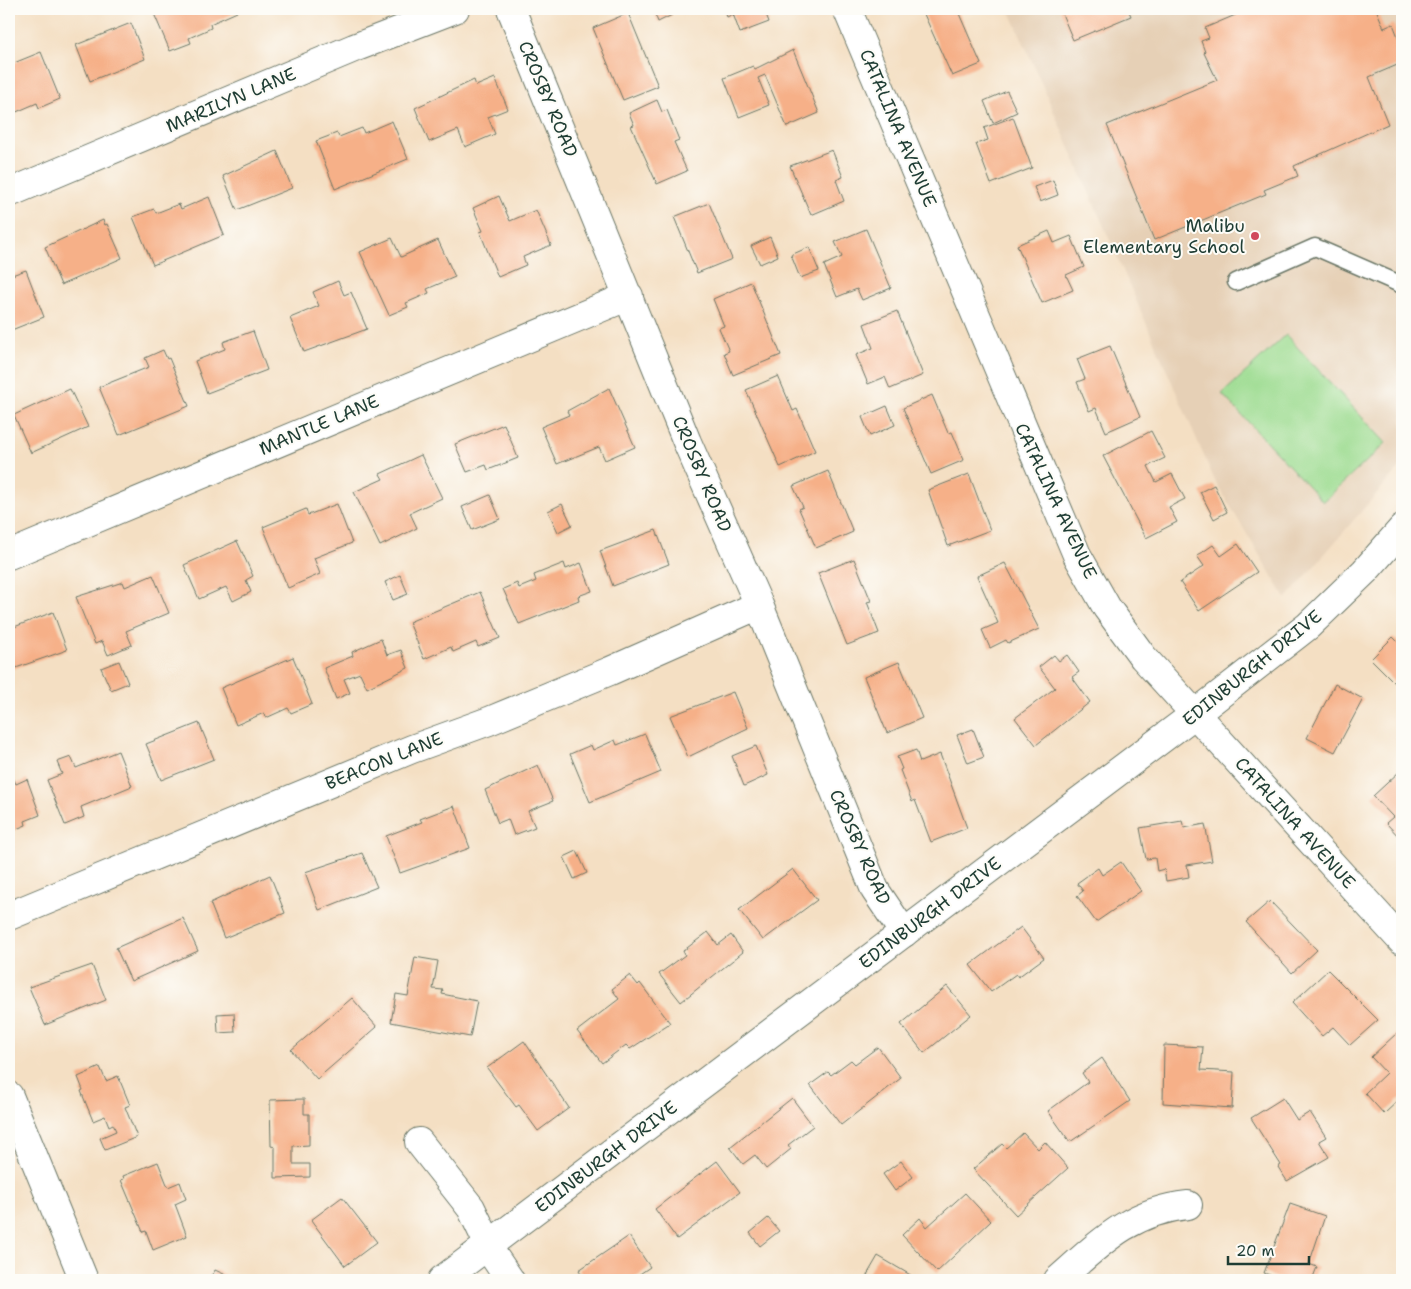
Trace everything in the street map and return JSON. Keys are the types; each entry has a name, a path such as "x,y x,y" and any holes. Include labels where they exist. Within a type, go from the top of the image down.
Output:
{"street":[{"name":"MARILYN LANE","path":"9,193 354,48 455,9"},
{"name":"CROSBY ROAD","path":"510,9 687,442 759,605 875,890 904,933"},
{"name":"CATALINA AVENUE","path":"847,9 1077,555 1107,608 1143,657 1402,941"},
{"name":"MANTLE LANE","path":"9,555 628,296"},
{"name":"EDINBURGH DRIVE","path":"442,1280 1195,714 1308,626 1365,571 1402,529"},
{"name":"BEACON LANE","path":"9,916 412,748 489,722 759,605"},
{"path":"9,1096 84,1280"},
{"path":"419,1142 460,1193 510,1280"},
{"path":"1058,1280 1112,1233 1139,1217 1176,1206 1188,1205"}],"lane":[{"path":"1236,282 1315,247 1402,285"}],"shaded area":[{"name":"Malibu Elementary School","path":"1009,9 1402,9 1402,464 1286,599 1215,481"}],"green space":[{"path":"1286,335 1386,443 1323,502 1222,394"}],"building":[{"path":"152,9 236,9 237,12 210,24 211,28 189,38 191,43 170,51"},
{"path":"653,9 669,9 672,15 658,22"},
{"path":"724,9 764,9 769,22 740,33 733,14 727,17"},
{"path":"931,9 957,9 981,64 952,76 923,12"},
{"path":"1060,9 1128,9 1131,16 1073,40"},
{"path":"1238,9 1376,9 1384,28 1393,24 1402,47 1402,63 1369,77 1388,124 1294,166 1298,176 1264,190 1266,194 1154,240 1107,125 1217,80 1204,53 1201,41 1209,38 1205,28 1240,13"},
{"path":"628,13 658,86 623,100 593,28"},
{"path":"131,23 145,59 90,81 76,45"},
{"path":"793,50 819,113 787,127 765,75 758,78 769,105 739,117 724,78 753,66 755,69"},
{"path":"41,52 60,99 39,108 37,103 14,113 12,108 9,110 9,65"},
{"path":"495,78 508,109 488,117 495,134 465,147 458,130 429,142 415,108 474,80 476,86"},
{"path":"1007,91 1017,112 993,123 984,101"},
{"path":"657,100 662,112 667,110 679,140 674,142 687,171 657,184 631,126 634,125 629,113"},
{"path":"1013,117 1032,168 991,184 976,144 988,140 984,128"},
{"path":"392,121 408,159 335,189 316,141 337,133 339,137 362,128 364,133"},
{"path":"832,150 843,177 836,180 844,201 811,215 790,166"},
{"path":"277,151 292,188 237,210 223,176"},
{"path":"1053,180 1058,195 1040,202 1034,187"},
{"path":"499,196 510,221 536,210 551,245 523,257 526,265 498,277 480,232 483,231 473,208"},
{"path":"209,197 224,235 153,265 133,217 154,209 156,213 179,204 181,209"},
{"path":"709,203 732,259 697,273 674,217"},
{"path":"103,220 105,225 107,224 122,258 61,285 45,247"},
{"path":"866,229 891,288 862,300 857,289 837,297 824,265 842,257 835,242"},
{"path":"1049,231 1054,243 1071,236 1084,267 1066,275 1073,290 1042,303 1017,245"},
{"path":"770,237 778,256 760,264 751,246"},
{"path":"392,238 401,257 438,240 455,277 427,289 429,293 406,303 408,307 389,315 360,252"},
{"path":"809,247 819,271 800,278 791,255"},
{"path":"26,270 44,317 9,331 9,276"},
{"path":"338,281 344,295 351,292 367,329 304,352 290,318 319,306 313,292"},
{"path":"751,282 781,355 733,375 724,353 729,351 719,328 724,326 713,299"},
{"path":"897,311 923,375 890,389 885,377 868,384 856,355 873,348 864,324"},
{"path":"253,331 267,370 207,393 195,361 225,349 223,342"},
{"path":"1110,346 1140,417 1106,432 1096,408 1089,411 1077,382 1085,379 1077,359"},
{"path":"163,350 167,359 169,358 189,406 119,435 99,387 149,367 145,358"},
{"path":"778,376 793,411 797,409 815,451 780,467 746,390"},
{"path":"609,388 635,447 605,460 599,447 557,464 541,427 569,415 567,411"},
{"path":"70,389 88,427 31,453 14,415"},
{"path":"932,395 948,433 952,432 964,460 931,474 903,408"},
{"path":"887,406 895,425 870,436 862,417"},
{"path":"504,424 518,458 488,470 486,465 467,472 455,444"},
{"path":"1151,431 1165,458 1148,466 1156,482 1172,474 1185,499 1169,507 1177,522 1146,538 1103,456"},
{"path":"421,455 442,498 410,513 417,528 380,546 354,492 383,479 380,474"},
{"path":"828,471 853,532 816,548 799,509 803,507 793,486"},
{"path":"969,474 990,530 948,546 928,490"},
{"path":"1214,485 1227,512 1214,519 1200,492"},
{"path":"490,495 500,519 472,530 462,507"},
{"path":"337,504 352,543 314,558 320,574 288,588 263,527 306,509 308,515"},
{"path":"562,504 572,525 558,532 548,511"},
{"path":"656,530 669,564 613,586 600,551"},
{"path":"237,541 253,576 246,580 251,592 233,601 226,587 199,599 184,565"},
{"path":"1238,544 1257,572 1199,611 1180,582 1204,566 1197,556 1213,545 1221,556"},
{"path":"854,559 871,601 867,602 879,633 847,645 818,573"},
{"path":"564,563 566,569 581,563 592,591 578,596 579,600 519,624 503,589 517,583 519,588 536,581 534,575"},
{"path":"1005,563 1039,629 1008,643 1006,640 990,648 982,630 998,623 977,576"},
{"path":"153,575 169,613 126,631 132,645 108,655 102,641 95,644 76,597 123,582 125,587"},
{"path":"400,575 408,594 393,600 385,582"},
{"path":"480,592 500,638 478,647 476,642 453,652 451,647 424,659 409,622"},
{"path":"53,612 67,650 13,669 9,657 9,629"},
{"path":"1393,637 1400,644 1402,641 1402,690 1371,659"},
{"path":"381,639 387,655 401,650 408,668 367,688 360,673 344,679 350,693 336,699 324,668 353,656 352,652"},
{"path":"1054,655 1059,661 1067,655 1079,672 1072,677 1090,702 1036,745 1015,718 1055,688 1039,667"},
{"path":"293,657 312,704 291,713 288,708 266,718 264,713 236,725 221,688"},
{"path":"119,661 128,683 111,690 101,668"},
{"path":"899,662 922,718 887,733 864,677"},
{"path":"1335,684 1363,699 1335,752 1307,738"},
{"path":"733,692 748,728 688,757 670,716"},
{"path":"199,723 214,759 161,780 146,744"},
{"path":"973,729 984,757 968,763 957,735"},
{"path":"645,734 661,772 590,802 570,754 591,745 593,750 615,740 617,745"},
{"path":"756,746 768,775 744,786 732,756"},
{"path":"916,750 920,762 940,754 967,828 931,842 915,800 912,802 897,757"},
{"path":"118,751 132,786 81,807 84,817 65,825 47,780 62,774 57,762 71,757 76,768"},
{"path":"538,765 553,801 528,811 535,827 514,835 508,819 498,823 485,790"},
{"path":"1400,771 1402,773 1402,840 1386,823 1393,817 1373,796"},
{"path":"27,779 40,815 25,821 26,825 9,832 9,782 14,780 16,784"},
{"path":"454,806 470,848 400,873 386,836 422,822 420,819"},
{"path":"1182,821 1184,828 1205,824 1212,861 1187,865 1189,877 1166,881 1164,869 1157,871 1155,858 1146,859 1140,828"},
{"path":"577,851 587,873 574,879 564,857"},
{"path":"362,853 377,887 319,910 305,872"},
{"path":"1121,862 1141,891 1096,922 1077,896 1083,891 1077,883 1098,868 1102,875"},
{"path":"793,869 817,900 763,940 739,910"},
{"path":"270,875 285,913 224,938 210,903"},
{"path":"1270,901 1317,950 1292,973 1246,922"},
{"path":"183,918 198,951 131,981 116,948"},
{"path":"1021,927 1044,958 1018,977 1016,974 991,992 970,965"},
{"path":"708,932 718,945 731,935 743,952 681,1002 659,974 685,955 683,951"},
{"path":"415,957 438,961 433,989 443,990 442,994 477,1001 470,1037 391,1022 396,994 408,996"},
{"path":"92,965 106,1000 45,1025 29,987"},
{"path":"1328,970 1378,1020 1350,1045 1333,1027 1322,1036 1292,1003"},
{"path":"630,975 638,985 640,983 670,1023 630,1049 626,1045 602,1063 577,1031 619,999 612,989"},
{"path":"947,986 971,1015 924,1053 901,1024"},
{"path":"352,998 377,1027 317,1079 291,1050"},
{"path":"234,1013 235,1032 218,1033 217,1014"},
{"path":"1397,1033 1402,1040 1402,1097 1384,1114 1365,1093 1386,1073 1371,1057"},
{"path":"524,1041 569,1108 538,1131 519,1105 516,1107 487,1068"},
{"path":"1164,1045 1203,1047 1201,1070 1234,1072 1232,1108 1163,1103"},
{"path":"878,1047 901,1078 841,1125 810,1085 828,1072 831,1075 851,1060 855,1064"},
{"path":"1102,1058 1130,1101 1070,1142 1048,1111 1088,1082 1082,1073"},
{"path":"100,1067 106,1081 118,1076 130,1105 125,1107 137,1137 105,1150 100,1138 116,1131 113,1124 109,1126 105,1116 93,1121 81,1091 83,1090 78,1077"},
{"path":"792,1098 813,1126 788,1145 791,1149 766,1169 755,1155 743,1164 730,1147"},
{"path":"1283,1098 1297,1120 1310,1112 1326,1137 1319,1141 1329,1157 1287,1181 1278,1167 1281,1165 1251,1118"},
{"path":"304,1099 304,1114 309,1114 309,1145 293,1146 293,1164 310,1164 310,1177 275,1178 275,1147 271,1146 270,1100"},
{"path":"1023,1133 1038,1149 1045,1142 1068,1168 1016,1215 973,1169 1002,1144 1006,1148"},
{"path":"717,1161 740,1192 677,1239 655,1209"},
{"path":"901,1161 913,1177 895,1191 883,1174"},
{"path":"158,1162 168,1187 180,1182 186,1199 175,1204 187,1236 153,1250 146,1231 143,1232 121,1180 124,1179 123,1176"},
{"path":"965,1193 991,1221 937,1272 902,1235 920,1218 927,1227"},
{"path":"342,1197 377,1242 345,1266 311,1220"},
{"path":"1290,1204 1325,1216 1309,1264 1317,1267 1312,1280 1283,1280 1264,1273"},
{"path":"768,1218 779,1231 760,1246 750,1233"},
{"path":"629,1236 650,1267 631,1280 585,1280 579,1270"},
{"path":"878,1256 919,1280 873,1280 867,1275"},
{"path":"215,1270 237,1280 210,1280"}],"place":[{"name":"Malibu Elementary School","path":"1255,236"}]}
